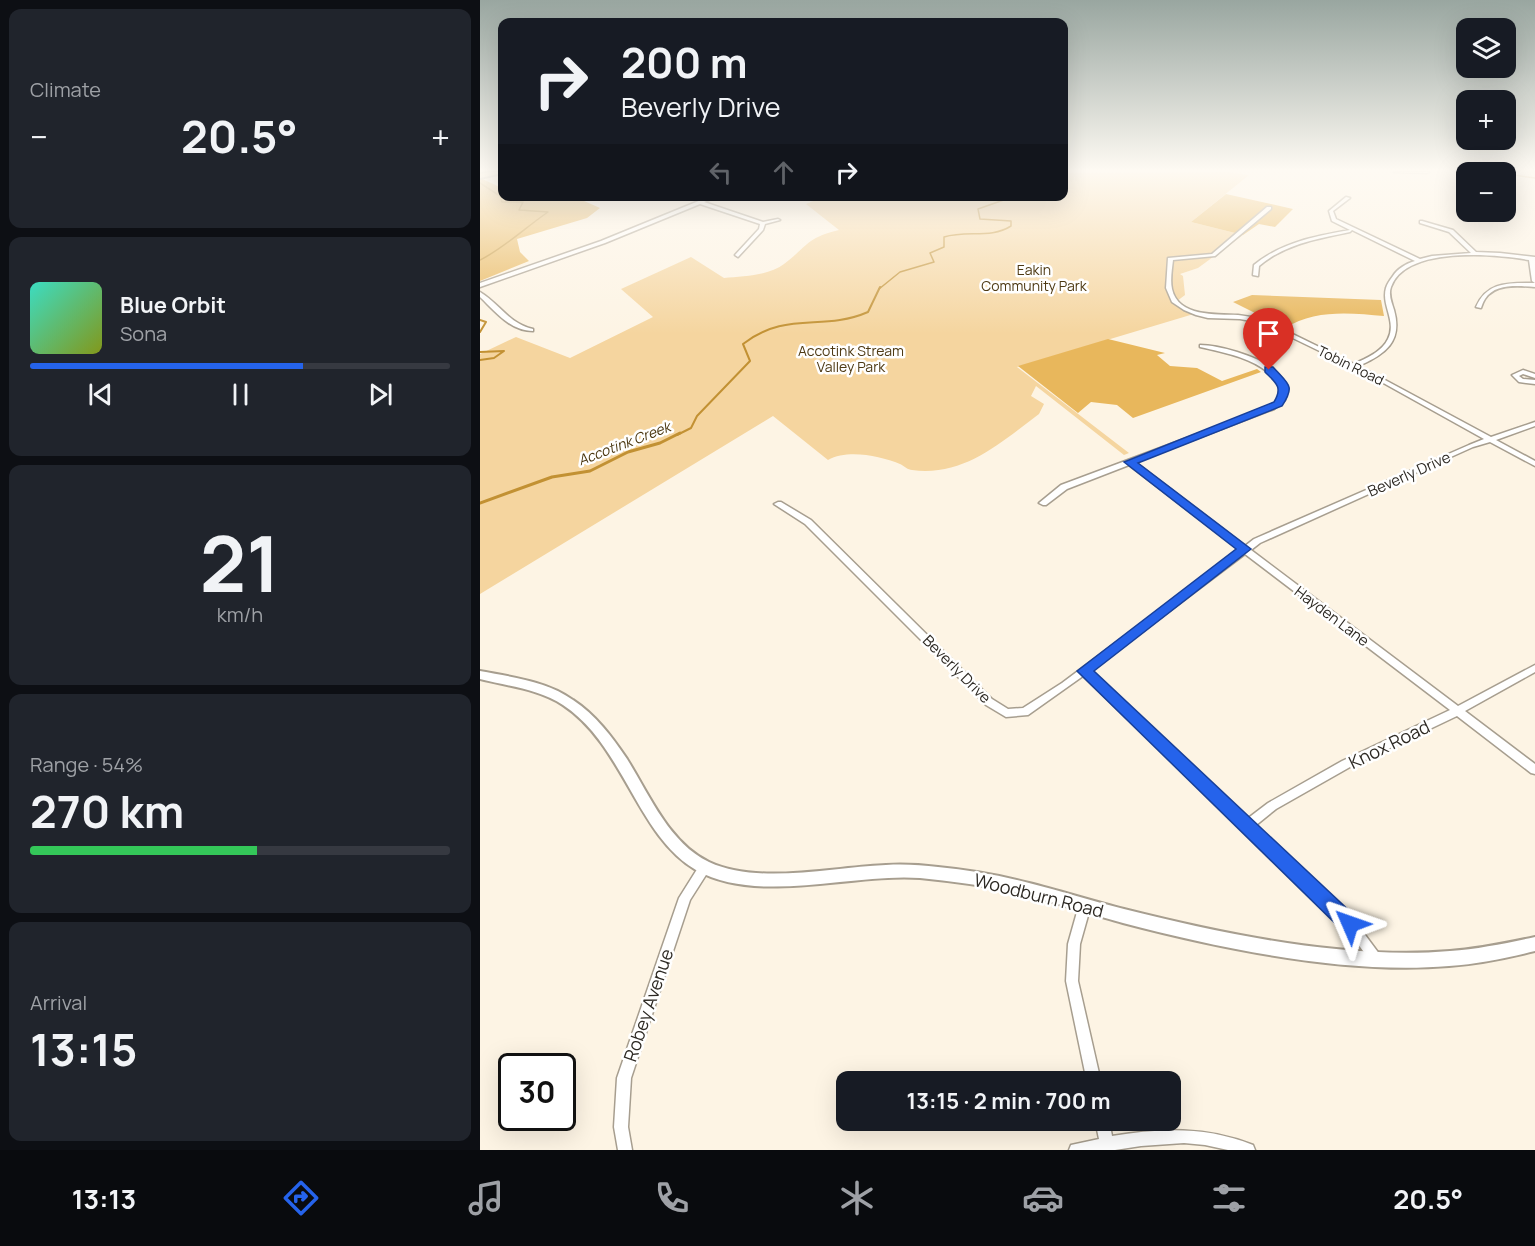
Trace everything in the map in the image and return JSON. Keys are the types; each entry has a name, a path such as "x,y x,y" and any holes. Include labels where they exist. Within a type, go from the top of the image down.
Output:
{"street":[{"path":"480,285 644,226"},
{"path":"738,255 762,226"},
{"name":"Tobin Road","path":"1248,226 1213,255 1170,259 1171,298 1186,311 1201,317 1247,318 1264,322 1354,366 1535,464"},
{"path":"1342,226 1420,261"},
{"path":"1434,226 1451,231 1475,254"},
{"path":"1256,275 1256,266 1277,250 1303,241 1351,230"},
{"path":"1354,366 1380,352 1391,340 1395,327 1387,296 1389,284 1403,269 1420,261 1475,254 1533,258 1535,283 1493,289 1484,295 1479,308"},
{"path":"480,294 508,319 522,328 531,330"},
{"path":"1043,503 1064,487 1272,408 1282,400 1284,386 1269,370 1245,357 1202,346"},
{"path":"1535,376 1523,372 1515,375 1521,381 1535,382"},
{"name":"Beverly Drive","path":"778,504 808,522 976,690 1008,718 1025,712 1084,671 1244,549 1490,439 1535,424"},
{"name":"Hayden Lane","path":"1130,462 1535,770"},
{"name":"Knox Road","path":"1247,826 1272,806 1346,764 1457,710 1535,668"},
{"path":"1084,671 1350,924 1377,959"},
{"name":"Woodburn Road","path":"480,675 549,693 565,700 588,717 620,756 667,834 682,852 705,867 720,873 768,878 889,871 970,878 1024,887 1126,917 1248,942 1377,959 1461,958 1535,944"},
{"name":"Robey Avenue","path":"625,1150 621,1127 621,1102 626,1069 685,898 705,867"},
{"path":"1085,905 1074,944 1072,981 1092,1071"},
{"path":"1104,1131 1108,1147"},
{"path":"1076,1150 1108,1147 1179,1134 1206,1137 1248,1150"}],"green space":[{"name":"Accotink Stream Valley Park","path":"834,226 1206,226 1243,235 1198,268 1180,274 1183,276 1185,295 1177,301 1197,313 1017,367 1129,453 1124,455 1036,386 1031,396 1044,404 1039,414 981,455 965,463 931,471 910,470 900,464 874,456 854,454 828,460 773,416 480,594 480,354 516,337 570,358 653,317 621,289 691,257 724,278 771,271 784,264 808,243 820,236 839,230"}],"shaded area":[{"path":"480,226 561,226 517,239 520,252 529,261 480,281"},
{"path":"1206,226 1257,226 1243,235"},
{"path":"1252,295 1381,300 1384,316 1346,313 1321,315 1285,328 1233,302"},
{"path":"1108,339 1165,353 1157,355 1170,366 1197,368 1222,381 1257,369 1261,372 1133,418 1117,405 1091,402 1078,413 1018,366"}],"waterway":[{"path":"480,260 530,226"},
{"name":"Accotink Creek","path":"879,289 900,272 934,262 930,253 944,247 944,237 995,232 1011,226"},
{"name":"Accotink Creek","path":"677,435 691,428 697,416 750,361 743,344 775,327 835,321 868,312 879,289"},
{"path":"480,320 486,322 480,332"},
{"path":"480,352 504,351 494,358 480,360"},
{"name":"Accotink Creek","path":"480,503 552,477 590,471 628,452 660,443 680,433"}],"route":[{"path":"1269,370 1281,380 1285,393 1282,400 1272,408 1130,462 1244,549 1234,559 1084,671 1350,924"}],"park label":[{"name":"Eakin Community Park","path":"1034,278"}]}
